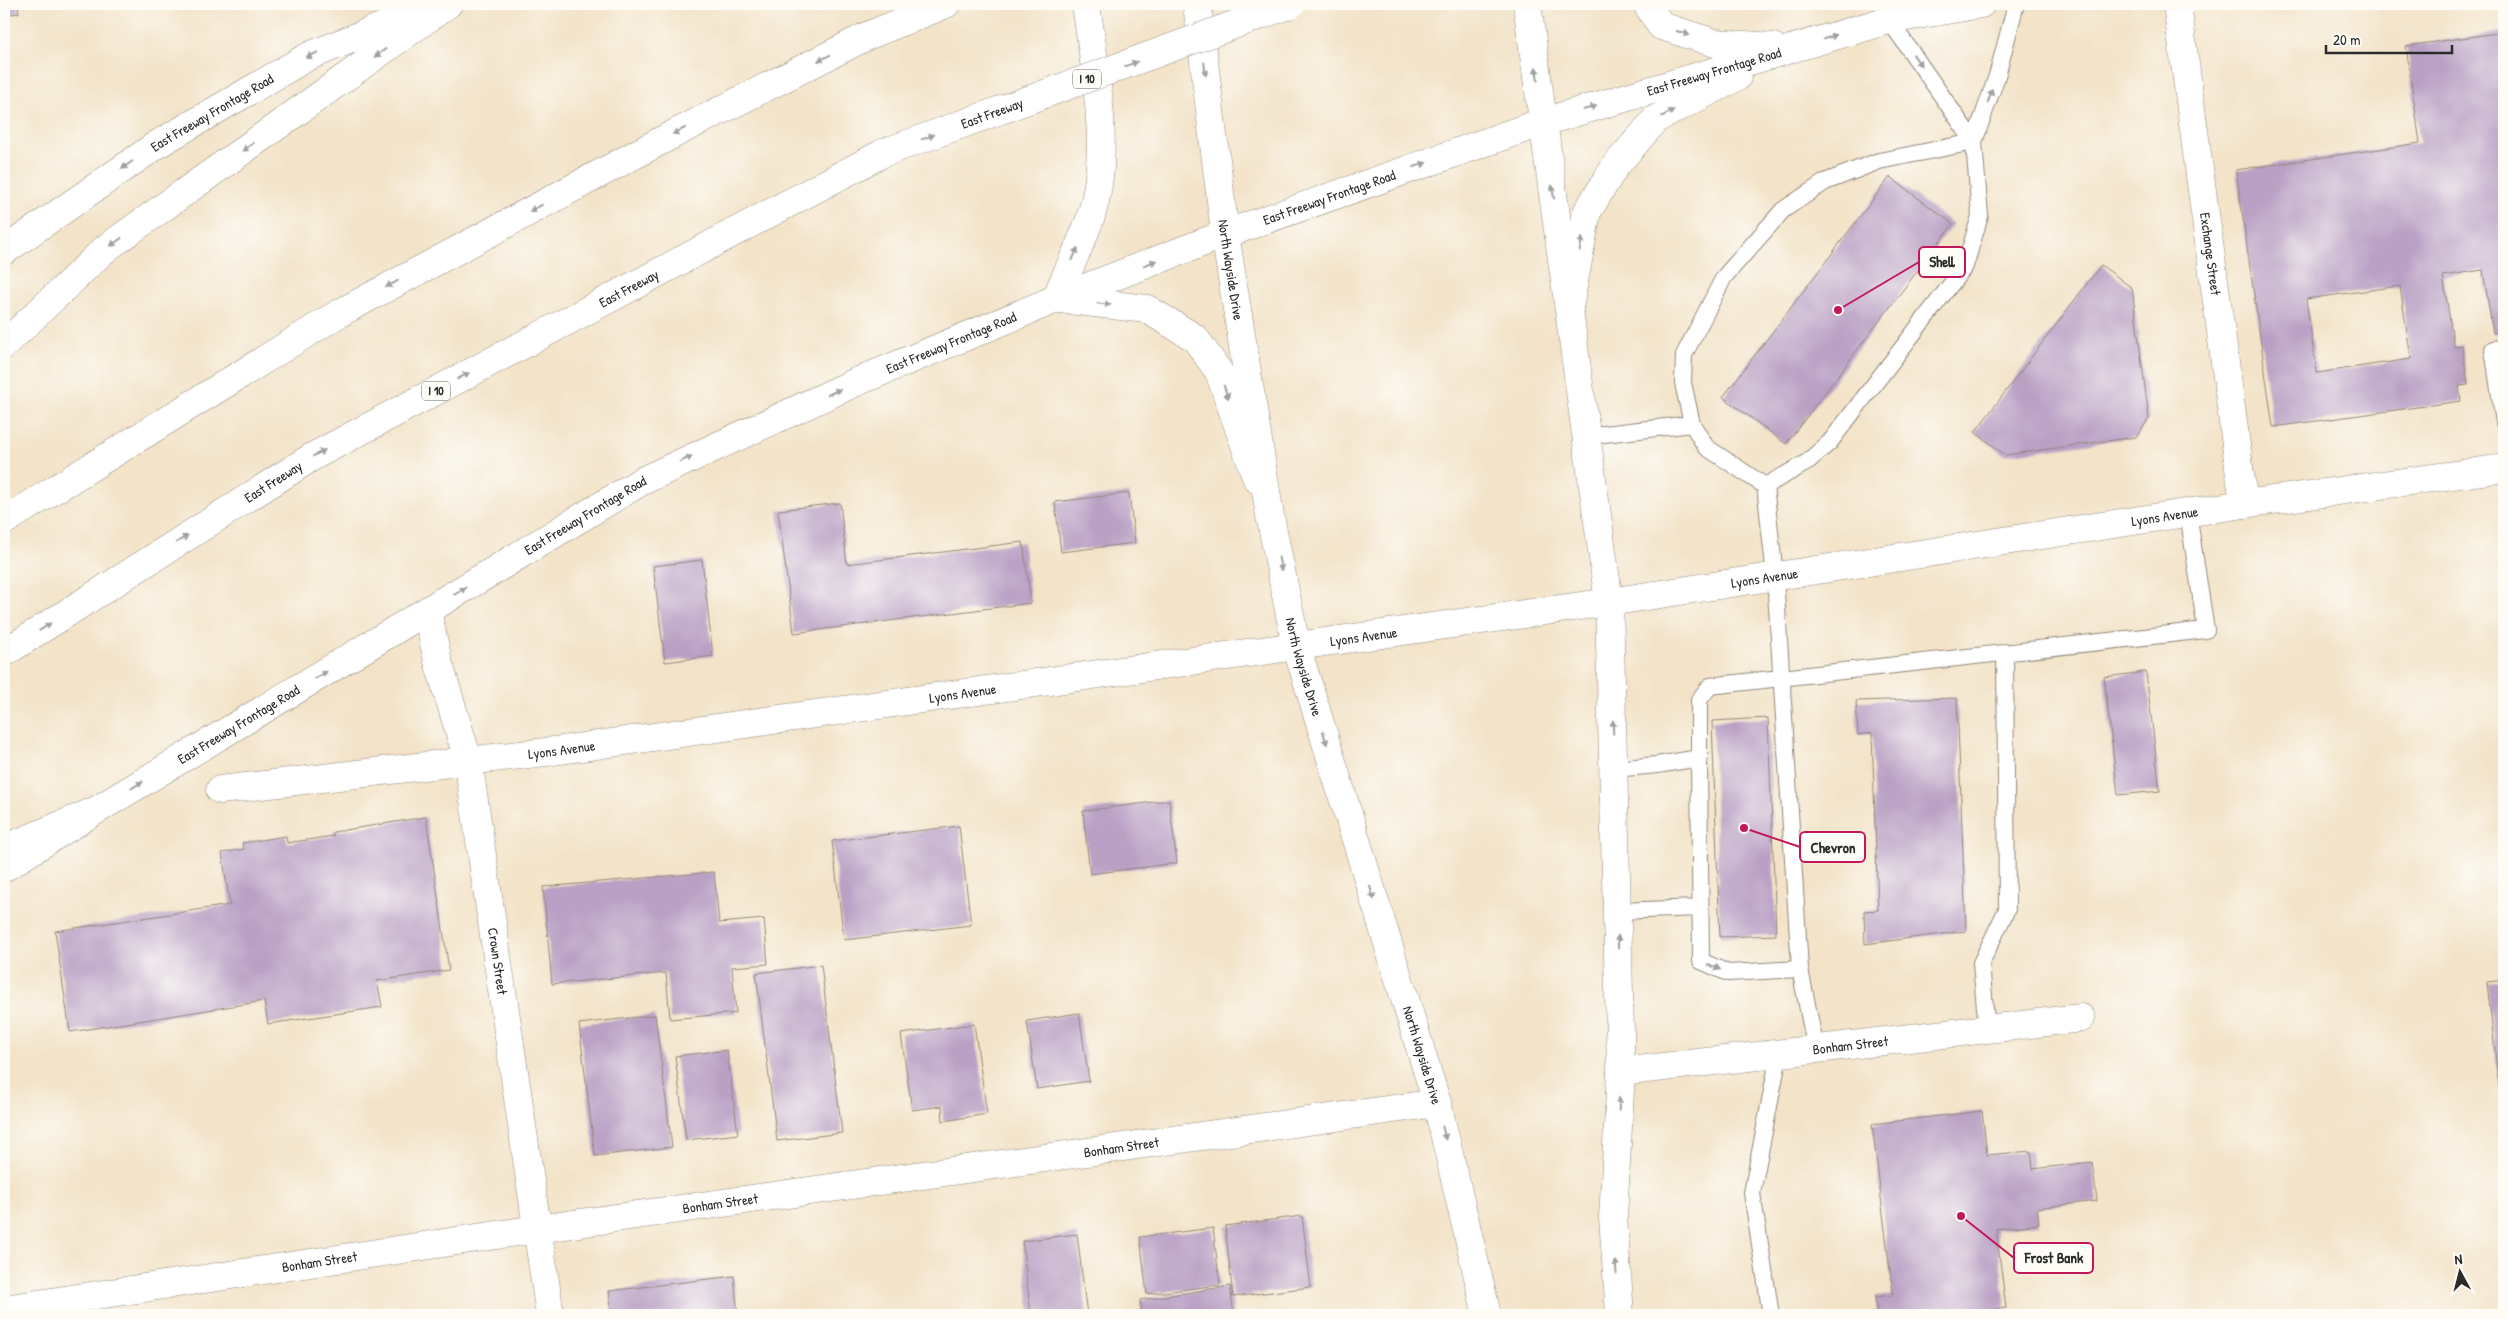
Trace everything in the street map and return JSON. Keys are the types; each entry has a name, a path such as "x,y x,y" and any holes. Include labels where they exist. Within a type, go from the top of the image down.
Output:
{"main road":[{"name":"East Freeway Frontage Road","path":"4,251 158,144 309,56 438,4"},
{"path":"4,345 105,249 448,4"},
{"path":"4,521 338,314 668,137 868,36 946,4"},
{"path":"1086,4 1100,104 1100,167 1090,217 1056,299 1147,309 1195,338 1219,372 1270,516"},
{"name":"North Wayside Drive","path":"1197,4 1225,234 1270,516 1296,645 1437,1103 1487,1315"},
{"name":"East Freeway","path":"4,653 312,456 882,153 1291,4"},
{"path":"1527,4 1609,602 1621,1072 1613,1218 1620,1315"},
{"path":"1647,4 1661,26 1715,43 1792,48"},
{"name":"East Freeway Frontage Road","path":"4,868 95,811 663,470 854,383 1056,299 1225,234 1543,122 1889,20 1981,4"},
{"name":"Exchange Street","path":"2177,4 2244,504"},
{"path":"1569,309 1587,212 1616,165 1656,119 1792,48"},
{"name":"Lyons Avenue","path":"220,790 554,751 1609,602 2244,504 2504,468"},
{"name":"Crown Street","path":"427,611 438,661 468,760 550,1315"},
{"path":"4,849 95,811"},
{"name":"Bonham Street","path":"1621,1072 2081,1018"},
{"name":"Bonham Street","path":"4,1309 537,1229 1437,1103"}],"lane":[{"path":"1765,486 1806,463 1830,442 1965,266 1980,216 1974,142 1997,76 2016,4"},
{"path":"1889,20 1974,142"},
{"path":"1765,486 1706,447 1692,424 1683,384 1684,355 1724,277 1783,210 1825,182 1879,161 1974,142"},
{"path":"2504,347 2493,349 2504,423"},
{"path":"1586,436 1692,424"},
{"path":"1765,486 1774,576 1800,969 1816,1050"},
{"path":"1800,969 1728,973 1701,961 1699,700 1710,686 2206,630 2188,513"},
{"path":"1987,1030 1981,963 2007,909 2005,652"},
{"path":"1614,769 1658,766 1699,758"},
{"path":"1618,911 1700,908"},
{"path":"1771,1315 1752,1193 1778,1055"}],"building":[{"path":"4,4 18,4 19,13 4,15"},
{"path":"2504,32 2504,332 2493,333 2483,270 2443,276 2454,347 2462,345 2468,385 2459,386 2461,401 2273,427 2236,170 2420,143 2406,46","holes":["2400,286 2411,359 2317,373 2306,299"]},
{"path":"1890,177 1953,224 1786,444 1723,397"},
{"path":"2101,265 2132,288 2149,419 2136,437 2005,455 1975,432"},
{"path":"1129,493 1135,543 1061,552 1055,502"},
{"path":"840,503 847,564 1023,542 1031,603 794,633 778,510"},
{"path":"702,560 713,656 665,662 653,566"},
{"path":"2146,672 2160,791 2118,795 2104,677"},
{"path":"1957,698 1966,931 1865,944 1864,911 1878,910 1872,733 1858,735 1856,701"},
{"path":"1768,718 1776,935 1720,937 1712,721"},
{"path":"1169,800 1177,863 1090,874 1083,811"},
{"path":"426,817 449,970 377,981 382,1007 268,1024 264,1001 70,1032 55,931 230,905 222,853 244,849 242,843 286,836 287,843 333,836 333,832"},
{"path":"959,826 971,925 844,940 832,841"},
{"path":"714,872 719,923 764,919 768,964 732,967 736,1013 670,1019 666,973 552,984 543,887"},
{"path":"821,965 842,1133 777,1141 756,973"},
{"path":"2504,980 2504,1121 2503,1121 2487,982"},
{"path":"1079,1013 1089,1081 1037,1089 1027,1021"},
{"path":"655,1015 672,1147 595,1156 579,1024"},
{"path":"974,1024 987,1114 943,1121 942,1106 912,1110 901,1034"},
{"path":"727,1050 738,1134 686,1140 675,1056"},
{"path":"1982,1111 1987,1155 2031,1151 2033,1169 2092,1162 2097,1201 2037,1208 2039,1224 1996,1229 2006,1308 1957,1313 1958,1315 1877,1315 1875,1297 1893,1295 1872,1124"},
{"path":"1302,1216 1311,1287 1233,1297 1225,1226"},
{"path":"1213,1228 1220,1285 1147,1294 1140,1237"},
{"path":"1077,1234 1087,1315 1031,1315 1022,1241"},
{"path":"734,1276 738,1315 612,1315 609,1291"},
{"path":"1230,1286 1234,1315 1142,1315 1140,1300"},
{"path":"427,1312 427,1315 410,1315 410,1314"}],"place":[{"name":"Shell","path":"1838,310"},
{"name":"Chevron","path":"1744,828"},
{"name":"Frost Bank","path":"1961,1216"}]}
